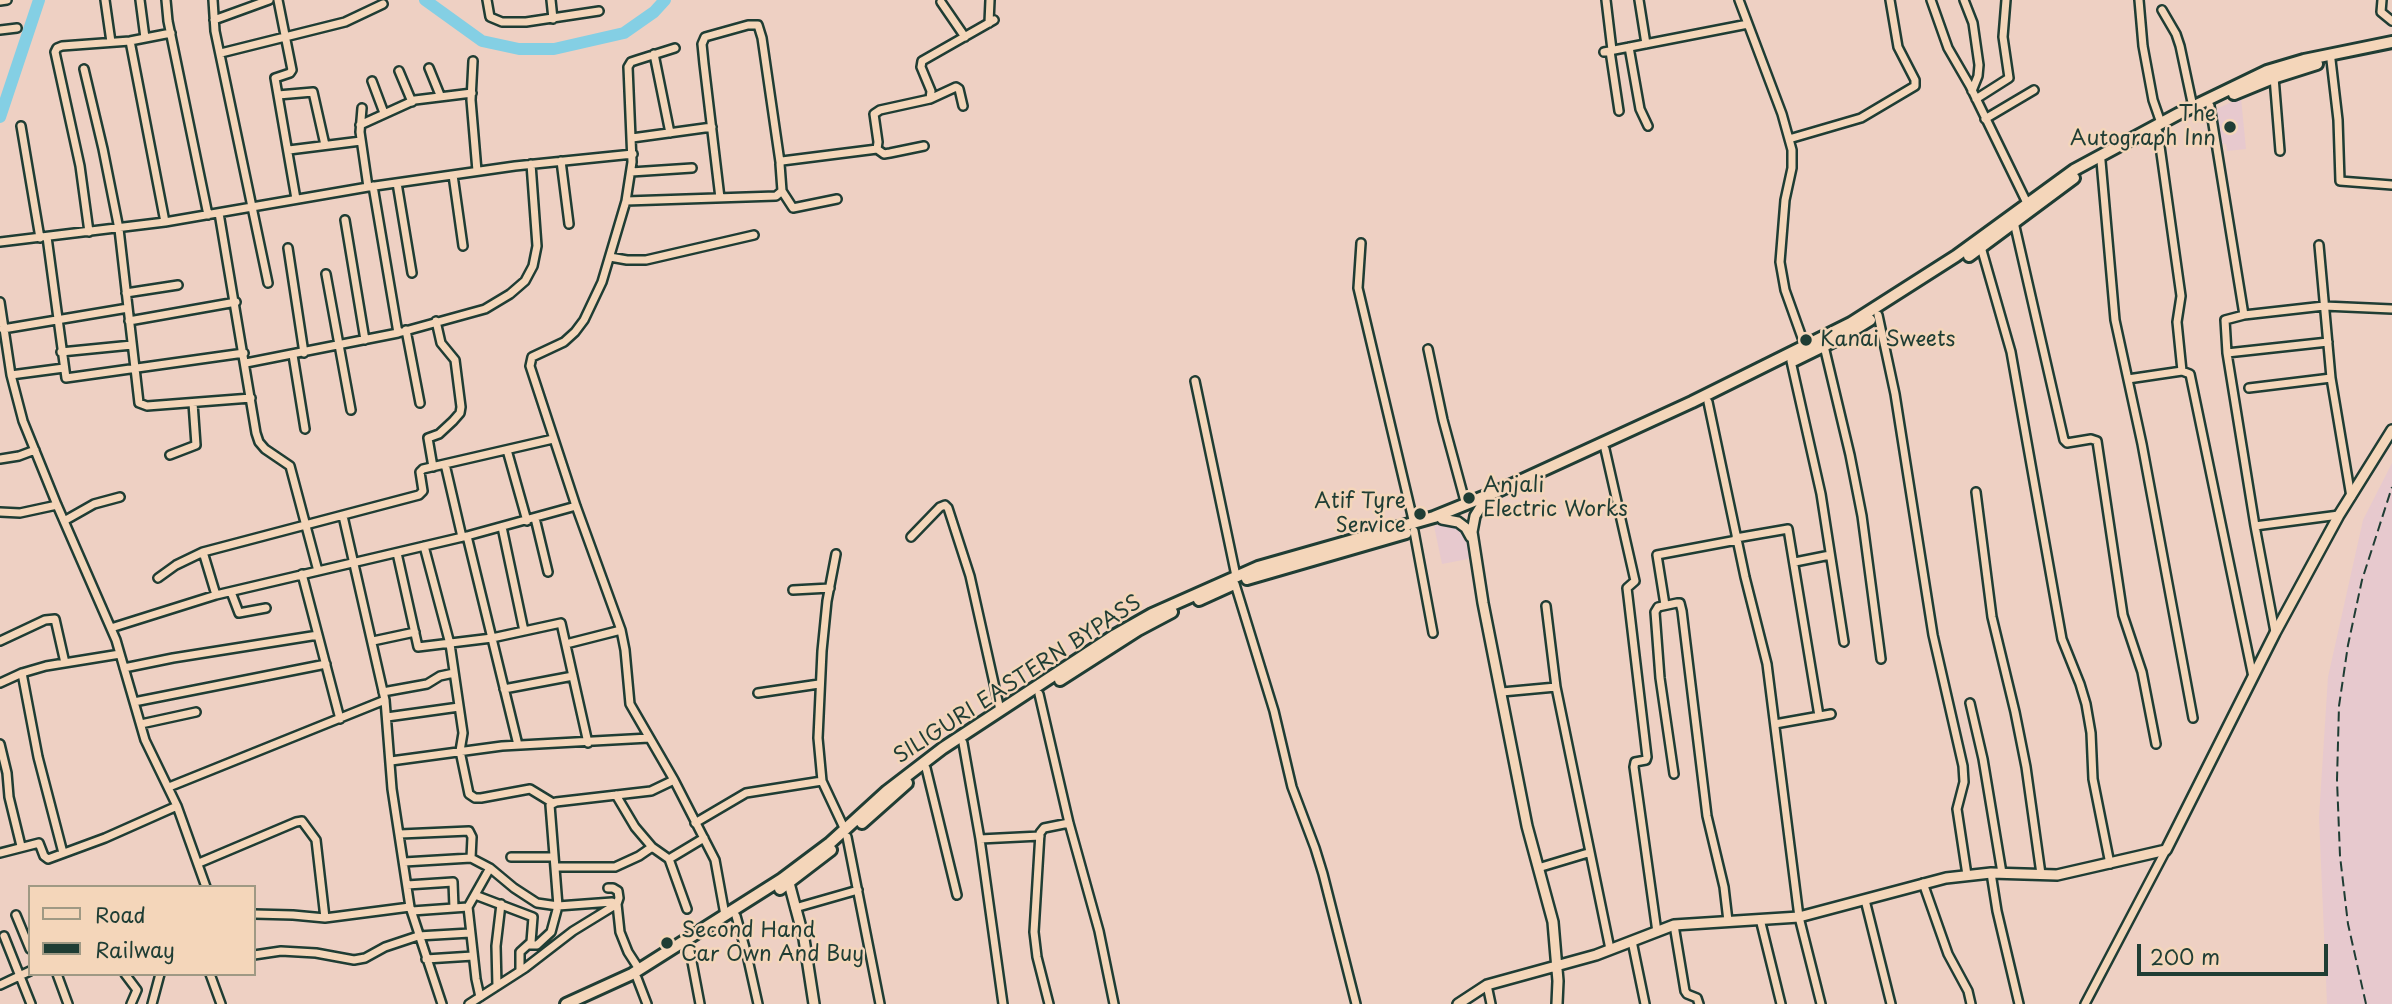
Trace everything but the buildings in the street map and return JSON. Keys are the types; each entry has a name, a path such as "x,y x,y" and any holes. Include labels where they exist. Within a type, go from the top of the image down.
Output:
{"main road":[{"name":"SILIGURI EASTERN BYPASS","path":"1414,527 1469,505 1483,503 1708,402 1824,346 1878,315 1981,247 2072,179 2193,107 2267,71 2304,60 2392,42"},
{"name":"SILIGURI EASTERN BYPASS","path":"585,1004 689,946 846,834 887,791 913,770 1000,710 1152,614 1235,580 1442,519 1692,402 1851,323 1956,257 2074,170 2274,77 2331,60 2392,49"},
{"name":"SILIGURI EASTERN BYPASS","path":"566,1004 638,974 730,916 789,883 926,768 1138,630 1235,580"}],"street":[{"path":"0,1 7,0"},
{"path":"105,0 111,41"},
{"path":"140,0 145,38"},
{"path":"166,0 208,215"},
{"path":"214,0 214,20 268,283"},
{"path":"214,20 269,0"},
{"path":"278,0 292,70 290,73 275,76 296,199"},
{"path":"487,0 488,14 494,20 526,22 599,10"},
{"path":"551,0 553,19"},
{"path":"930,99 931,91 920,65 992,22 990,0"},
{"path":"1606,0 1609,51 1619,111"},
{"path":"1639,0 1646,44"},
{"path":"1739,0 1789,139 1793,160 1784,200 1780,262 1786,290 1805,346"},
{"path":"1789,139 1861,118 1915,86 1915,80 1898,47 1890,0"},
{"path":"1931,0 1948,48 2027,203"},
{"path":"1964,0 1973,23 1979,65 1977,101"},
{"path":"1977,101 2008,78 2003,37 2006,0"},
{"path":"2139,0 2143,46 2160,128 2181,296 2177,322 2182,371"},
{"path":"2382,0 2381,12 2392,21"},
{"path":"941,2 965,37"},
{"path":"221,53 345,22 383,4"},
{"path":"2162,10 2180,46 2193,107"},
{"path":"1609,51 1748,24"},
{"path":"720,198 702,40 708,35 758,25 780,162 782,191 793,208 838,199"},
{"path":"0,30 18,28"},
{"path":"89,232 80,166 55,52 62,46 130,41 171,33"},
{"path":"130,41 164,222"},
{"path":"1629,47 1640,109 1648,126"},
{"path":"675,48 631,62 628,67 634,154 626,201 602,282 592,305 575,332 564,342 537,353 530,361 531,372 553,439 621,629 631,704 715,860 730,916 747,955 758,1004"},
{"path":"654,54 670,133"},
{"path":"2331,60 2338,120 2340,181 2392,185"},
{"path":"473,61 472,93 477,171"},
{"path":"429,68 440,95"},
{"path":"84,69 119,229 140,405 251,398"},
{"path":"398,71 412,102"},
{"path":"2274,77 2280,151"},
{"path":"372,81 384,113"},
{"path":"877,149 874,117 876,112 930,99 956,87 959,89 963,106"},
{"path":"1985,119 2034,90"},
{"path":"278,95 313,92 325,145"},
{"path":"360,125 412,102 440,95 472,93"},
{"path":"2210,106 2244,315"},
{"path":"362,108 361,141 419,403"},
{"path":"22,126 65,376 69,379 244,354"},
{"path":"632,138 712,127"},
{"path":"289,150 361,141"},
{"path":"780,162 877,149 884,154 924,146"},
{"path":"0,242 119,229 477,171 634,154"},
{"path":"561,161 569,224"},
{"path":"2101,161 2115,320 2142,444 2193,718"},
{"path":"246,363 402,331 485,309 510,294 525,281 533,266 537,246 531,164"},
{"path":"631,172 692,169"},
{"path":"453,175 463,246"},
{"path":"397,183 412,273"},
{"path":"626,201 772,196 782,191"},
{"path":"219,213 259,442 290,466 318,570"},
{"path":"345,220 365,340"},
{"path":"2014,222 2064,440 2067,443 2091,439 2097,441 2123,615 2142,672 2156,744"},
{"path":"610,257 646,260 754,235"},
{"path":"1361,243 1358,288 1414,527 1433,633"},
{"path":"2319,245 2331,378 2351,498"},
{"path":"1981,247 2011,352 2062,639 2086,704 2091,733 2093,779 2110,864"},
{"path":"288,248 304,353"},
{"path":"326,274 351,410"},
{"path":"126,293 178,285"},
{"path":"0,302 10,370 23,421 111,628 149,750 177,806 205,885"},
{"path":"129,321 236,302"},
{"path":"2275,633 2227,353 2225,320 2244,315 2323,306 2392,309"},
{"path":"3,328 128,308"},
{"path":"1878,315 1895,394 1933,635 1963,766 1964,782 1958,809 1967,875"},
{"path":"433,467 428,438 439,434 453,421 460,413 461,407 455,360 441,342 436,321"},
{"path":"2227,353 2328,342"},
{"path":"61,352 132,345"},
{"path":"1824,346 1862,516 1881,659"},
{"path":"1429,349 1443,420 1469,505"},
{"path":"293,355 305,429"},
{"path":"1791,361 1821,494 1844,642"},
{"path":"0,369 64,368"},
{"path":"2128,379 2182,371 2190,374 2253,677"},
{"path":"2249,388 2331,378"},
{"path":"1195,381 1235,580 1274,711 1292,787 1323,874 1356,1004"},
{"path":"1708,402 1767,664 1799,917 1821,1004"},
{"path":"170,455 196,445 193,403"},
{"path":"2085,1004 2275,633 2339,515 2392,430"},
{"path":"158,578 202,552 419,495 422,491 420,472 433,467 553,439"},
{"path":"1605,449 1635,581 1627,587 1647,757 1646,760 1634,764 1657,932"},
{"path":"0,459 34,450"},
{"path":"507,450 527,521"},
{"path":"445,464 518,745"},
{"path":"1976,492 1992,617 2024,756 2041,874"},
{"path":"64,522 94,504 120,497"},
{"path":"1483,503 1473,521 1483,603 1517,781 1553,922 1557,1004"},
{"path":"0,512 20,513 57,505"},
{"path":"111,628 216,595 465,537 576,506"},
{"path":"911,537 935,512 947,506 970,576 1000,710"},
{"path":"2255,526 2339,515"},
{"path":"343,516 384,696 392,789 411,909 442,1004"},
{"path":"535,519 548,572"},
{"path":"1442,519 1453,520 1462,525 1474,542"},
{"path":"502,527 524,631"},
{"path":"1665,605 1657,555 1788,529 1819,716"},
{"path":"424,546 450,644 463,733 460,751 471,797 481,798 530,789 553,803 651,791 674,780"},
{"path":"202,552 216,595"},
{"path":"397,553 418,647 492,638 561,623 588,743"},
{"path":"836,554 819,684 818,737 822,781 846,834 880,1004"},
{"path":"1795,562 1830,555"},
{"path":"302,574 340,719"},
{"path":"793,590 830,588"},
{"path":"231,592 239,612 266,608"},
{"path":"1674,775 1660,678 1655,612 1658,607 1677,603 1681,606 1707,816 1724,887 1728,921"},
{"path":"1546,606 1556,687 1609,949"},
{"path":"0,641 45,620 55,619 65,663"},
{"path":"566,644 621,629"},
{"path":"373,641 415,632"},
{"path":"124,668 182,656 318,635"},
{"path":"0,683 22,673 120,654"},
{"path":"134,702 326,664"},
{"path":"22,673 43,779 63,853"},
{"path":"169,787 340,719 384,696 454,673"},
{"path":"504,689 573,676"},
{"path":"758,693 819,684"},
{"path":"1502,692 1556,687"},
{"path":"1040,694 1069,823 1096,919 1114,1004"},
{"path":"1970,702 1983,760 2002,873"},
{"path":"387,718 459,707"},
{"path":"141,724 196,712"},
{"path":"1774,724 1831,713"},
{"path":"391,761 518,745 649,738"},
{"path":"963,743 980,839 1003,1004"},
{"path":"0,744 21,846"},
{"path":"926,768 957,895"},
{"path":"695,823 746,793 822,781"},
{"path":"616,795 635,827 656,850 669,859 687,909"},
{"path":"520,971 521,949 537,945 551,932 558,906 549,809 553,803"},
{"path":"0,853 38,843 48,859 177,806"},
{"path":"199,863 302,821 316,840 325,918"},
{"path":"1049,1004 1037,957 1034,932 1040,836 1044,828 1069,823"},
{"path":"400,834 470,831 471,858"},
{"path":"980,839 1040,836"},
{"path":"669,859 704,838"},
{"path":"555,867 615,867 656,850"},
{"path":"1458,1004 1487,985 1632,942 1674,925 1799,917 1923,883 1991,873 2057,875 2166,850"},
{"path":"1538,868 1588,853"},
{"path":"512,857 554,857"},
{"path":"404,862 471,858 490,868 528,898 548,905 617,904"},
{"path":"480,997 468,907 490,868"},
{"path":"1991,873 2019,1004"},
{"path":"407,885 453,882 454,908"},
{"path":"789,883 804,939 814,1004"},
{"path":"1923,883 1948,954 1972,1004"},
{"path":"608,888 618,891 620,932 648,1004"},
{"path":"795,908 858,890"},
{"path":"475,895 533,917 529,945"},
{"path":"1865,900 1891,1004"},
{"path":"497,986 496,946 501,904"},
{"path":"469,1004 520,971 573,931 617,904"},
{"path":"256,914 325,918 411,909 468,907"},
{"path":"16,915 28,945"},
{"path":"1760,919 1781,1004"},
{"path":"1674,925 1685,990 1687,994 1697,998 1699,1004"},
{"path":"256,955 281,951 316,953 354,960 418,936 470,933"},
{"path":"4,936 31,1004"},
{"path":"1632,942 1645,1004"},
{"path":"689,946 700,1004"},
{"path":"426,959 473,956"},
{"path":"1,983 28,972"},
{"path":"58,976 68,1004"},
{"path":"127,976 137,989 131,1004"},
{"path":"152,1004 159,976"},
{"path":"211,976 220,1004"},
{"path":"1487,985 1491,1004"}],"shaded area":[{"name":"The Autograph Inn","path":"2241,98 2246,149 2227,151 2226,144 2219,145 2214,110"},
{"path":"2392,463 2392,1004 2327,1004 2319,817 2328,677 2363,520"},
{"path":"1452,522 1459,525 1469,537 1473,558 1442,564 1434,526"}],"waterway":[{"path":"0,117 39,0"},
{"path":"425,0 482,41 519,49 554,49 624,33 654,12 665,0"}],"railway":[{"path":"2366,1004 2348,924 2340,856 2337,780 2339,706 2348,645 2362,580 2392,487"}],"place":[{"name":"The Autograph Inn","path":"2230,127"},
{"name":"Kanai Sweets","path":"1806,340"},
{"name":"Anjali Electric Works","path":"1469,498"},
{"name":"Atif Tyre Service","path":"1420,514"},
{"name":"Second Hand Car Own And Buy","path":"667,943"}]}
